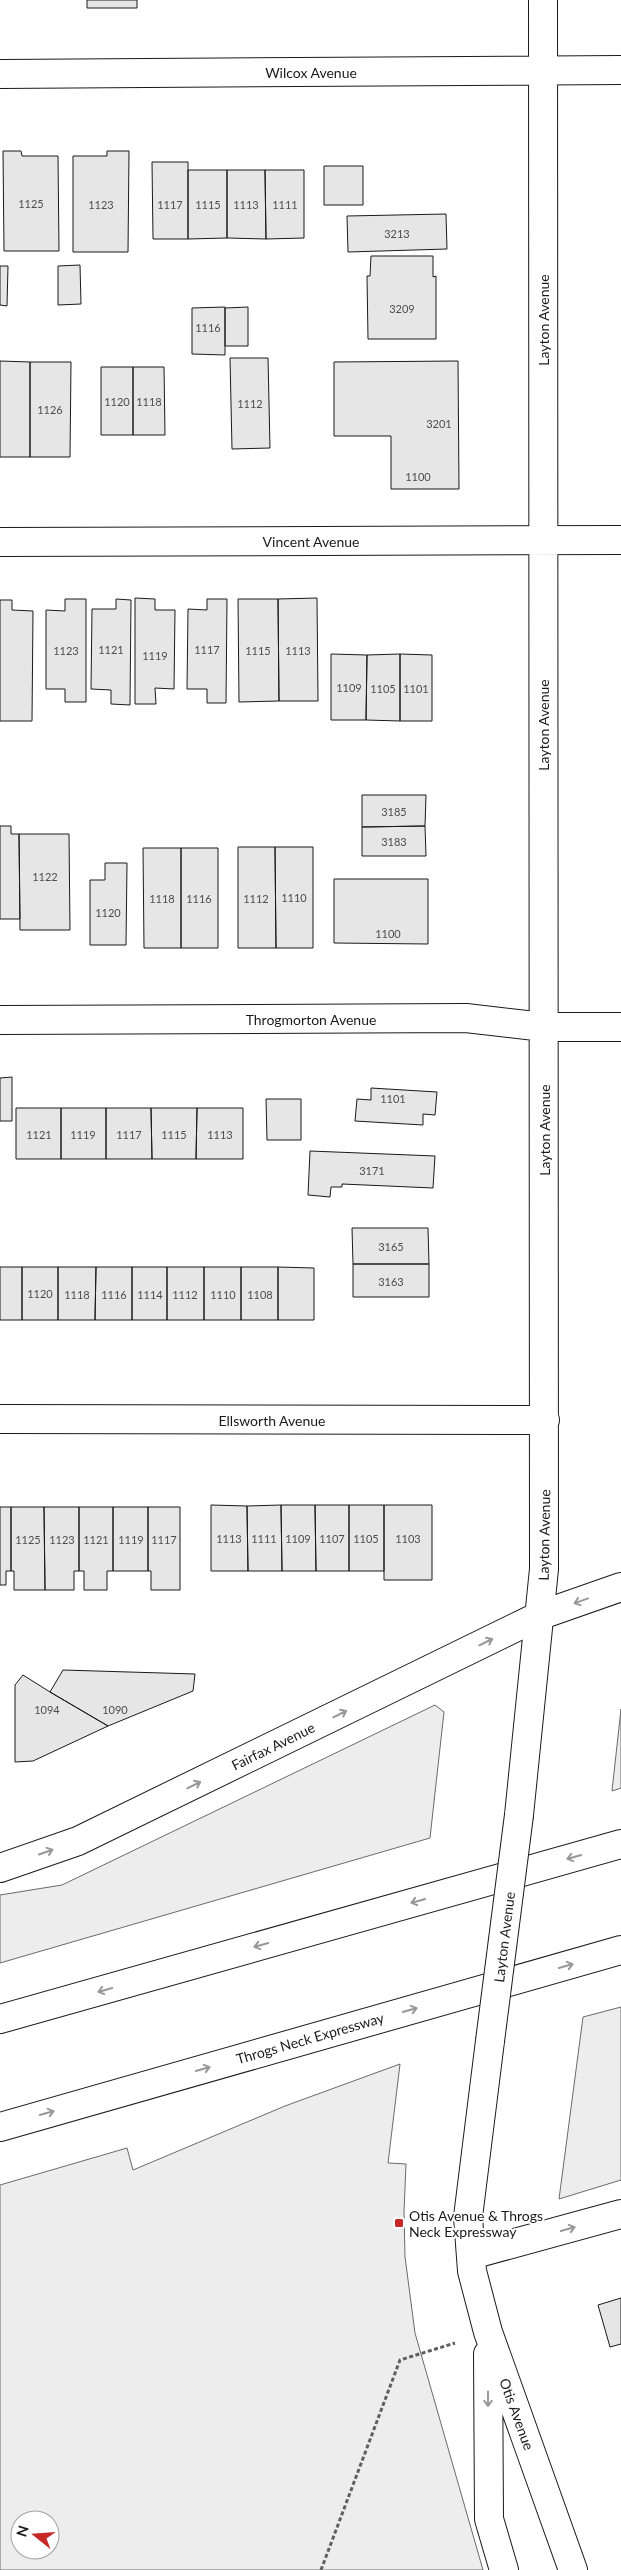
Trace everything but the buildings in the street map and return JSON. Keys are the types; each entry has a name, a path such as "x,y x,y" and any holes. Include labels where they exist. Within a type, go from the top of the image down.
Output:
{"main road":[{"name":"Layton Avenue","path":"471,2255 468,2217 519,1815 541,1615 544,1569 542,0"},
{"name":"Wilcox Avenue","path":"0,74 621,70"},
{"name":"Vincent Avenue","path":"0,542 621,540"},
{"name":"Throgmorton Avenue","path":"0,1020 466,1018 544,1027 621,1027"},
{"name":"Ellsworth Avenue","path":"0,1419 544,1420"},
{"name":"Fairfax Avenue","path":"0,1868 78,1841 541,1615 621,1586"},
{"path":"0,2019 621,1844"},
{"name":"Throgs Neck Expressway","path":"0,2127 621,1950"},
{"path":"471,2255 621,2214"},
{"name":"Otis Avenue","path":"471,2255 472,2271 488,2332 573,2570"},
{"path":"488,2332 489,2519 504,2570"}],"path":[{"path":"321,2570 400,2360 488,2332"}],"shaded area":[{"path":"435,1705 444,1712 430,1838 0,1963 0,1895 62,1885"},
{"path":"621,1709 621,1788 612,1791"},
{"path":"621,2007 621,2180 559,2199 583,2017"},
{"path":"400,2064 388,2163 406,2164 405,2257 415,2333 483,2570 0,2570 0,2185 127,2148 133,2170 285,2106"}],"place":[{"name":"Otis Avenue & Throgs Neck Expressway","path":"399,2223"}]}
